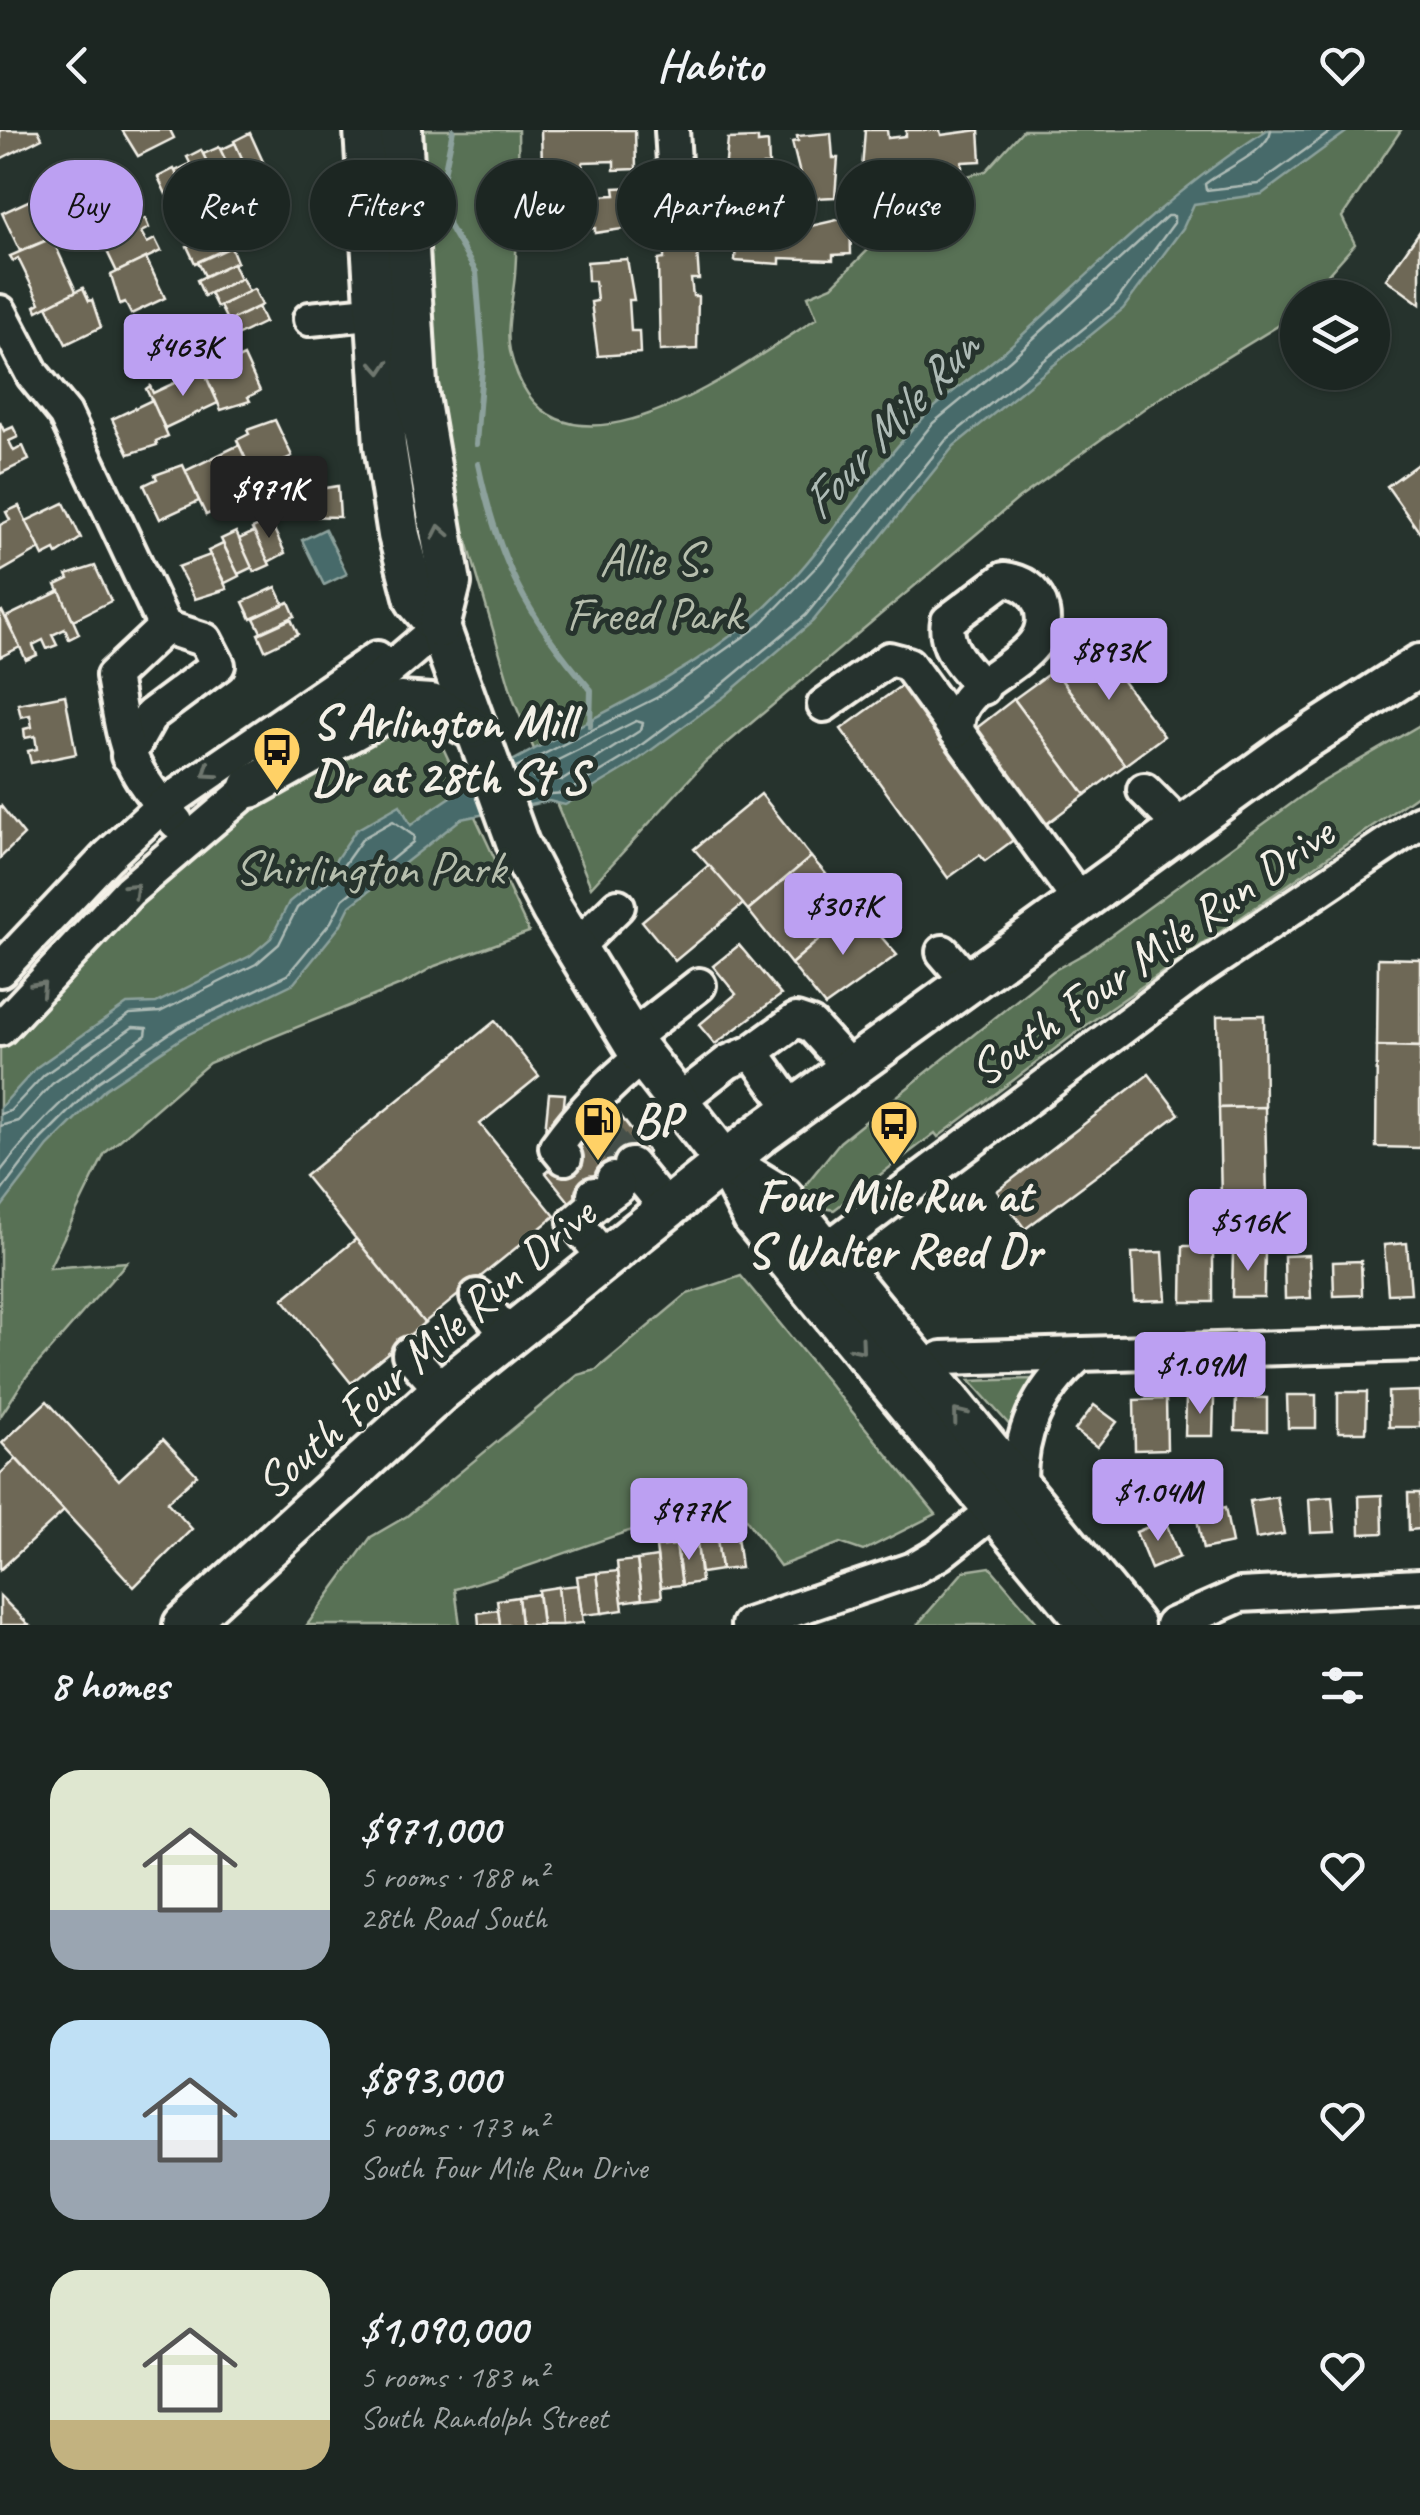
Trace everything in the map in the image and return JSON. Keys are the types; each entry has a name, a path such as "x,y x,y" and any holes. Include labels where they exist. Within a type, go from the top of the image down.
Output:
{"main road":[{"path":"366,130 394,311"},
{"path":"401,130 384,445 399,535 416,600 439,627 469,723 518,844 574,949 637,1047 726,1162 782,1197 812,1260 1007,1500 1090,1625"},
{"name":"South Four Mile Run Drive","path":"184,1625 442,1390 604,1257 850,1068 955,967 1079,900 1420,665"},
{"path":"251,788 400,704 431,704 469,723"},
{"path":"1007,1500 1133,1625"}],"street":[{"path":"672,130 674,160"},
{"path":"310,319 394,311"},
{"path":"0,312 33,376 65,414 165,627 205,640 218,665 151,715 128,756"},
{"path":"165,627 113,676 128,756 162,806 190,837"},
{"path":"0,1029 129,892 439,627"},
{"path":"0,970 107,857 162,806 396,645 439,627"},
{"path":"824,705 889,659 908,664 920,675 1079,900"},
{"path":"956,731 962,706 983,688"},
{"path":"1144,790 1181,827"},
{"name":"South Four Mile Run Drive","path":"812,1260 1198,971 1420,822"},
{"path":"574,949 618,906"},
{"path":"581,1134 637,1047 699,986"},
{"path":"678,1101 728,1062 752,1052 796,1020 811,1024 850,1068"},
{"path":"752,1052 794,1109"},
{"path":"604,1257 575,1222 615,1183 667,1209"},
{"path":"477,1296 508,1336"},
{"path":"906,1377 942,1358 1420,1344"},
{"path":"409,1354 442,1390"},
{"path":"748,1625 914,1568 1007,1500 1030,1416 1053,1378 1079,1355"},
{"path":"1172,1625 1240,1595 1420,1586"}],"green space":[{"name":"Allie S. Freed Park","path":"422,130 518,130 518,160 476,160 476,250 516,250 509,343 531,398 563,421 604,425 650,414 697,393 817,318 808,296 832,286 868,250 974,250 974,174 986,171 1023,130 1401,130 1342,217 1355,244 1323,280 1280,280 1280,325 1149,405 1018,499 705,762 591,887 514,701 454,497 433,341 428,250 456,250 456,160 424,160"},
{"name":"Shirlington Park","path":"422,720 437,735 529,932 435,966 403,984 209,1063 105,1153 49,1268 127,1262 26,1377 0,1417 0,1041 209,834 376,722"},
{"path":"1420,725 1420,793 1088,1024 834,1210 824,1208 803,1188 840,1142 1053,971 1089,951 1317,785"},
{"path":"741,1276 936,1514 863,1551 840,1543 780,1566 733,1502 662,1520 455,1589 460,1625 307,1625 371,1537 407,1516 578,1375 596,1370 687,1294"},
{"path":"970,1381 1035,1382 1014,1430"},
{"path":"990,1567 1039,1625 917,1625 964,1571"}],"water":[{"path":"1267,130 1349,130 1262,194 1194,204 1183,228 1123,309 954,446 813,621 725,696 631,765 565,805 549,801 461,819 350,906 340,926 294,983 185,1036 105,1089 48,1146 0,1209 0,1108 37,1067 127,1004 156,1003 250,956 271,938 289,902 331,867 356,830 400,805 411,825 495,770 672,676 713,649 753,618 800,571 903,440 935,407 1007,349 1197,179"},
{"path":"325,529 347,574 324,585 302,540"}],"building":[{"path":"0,130 38,130 42,138 0,159"},
{"path":"122,130 170,130 174,138 138,156"},
{"path":"541,130 635,130 636,160 617,160 617,170 614,161 542,160"},
{"path":"865,130 887,130 888,138 906,136 906,130 940,130 941,135 979,130 981,161 863,160"},
{"path":"250,133 262,160 243,160 234,141"},
{"path":"831,133 833,158 838,158 835,197 816,198 816,160 796,160 792,142 798,141 797,136"},
{"path":"758,138 758,143 768,142 769,160 726,160 728,139"},
{"path":"235,143 243,160 225,160 220,150"},
{"path":"219,147 226,160 206,160 203,154"},
{"path":"201,150 206,160 188,160 187,157"},
{"path":"617,188 617,230 597,233 597,196 615,195"},
{"path":"30,200 30,247 20,251 2,213"},
{"path":"836,220 836,250 851,250 851,254 833,255 833,260 780,258 780,264 735,261 736,250 816,250 816,225"},
{"path":"1420,231 1420,304 1386,279"},
{"path":"143,236 147,243 155,239 161,251 117,272 106,250 143,250"},
{"path":"30,247 57,250 76,291 37,311 35,306 40,303 18,258 13,261 10,256"},
{"path":"189,250 224,250 195,263"},
{"path":"232,250 237,262 205,276 198,262"},
{"path":"697,250 699,279 691,279 693,296 698,296 697,349 660,351 658,260 664,259 664,253"},
{"path":"146,258 165,298 131,314 125,302 120,304 111,275"},
{"path":"627,259 634,300 629,300 631,331 639,331 640,353 598,356 591,302 597,301 595,281 588,281 587,262"},
{"path":"233,263 240,279 204,296 197,280"},
{"path":"242,278 249,292 217,307 210,293"},
{"path":"83,288 92,300 101,327 66,344 47,306"},
{"path":"254,289 262,305 228,322 220,306"},
{"path":"258,307 265,322 232,338 224,323"},
{"path":"244,356 260,391 248,397 250,401 221,410 205,374"},
{"path":"200,363 218,403 165,428 146,389 150,386 153,393 200,371"},
{"path":"152,400 168,436 156,441 157,445 129,454 112,419"},
{"path":"275,420 292,456 253,475 237,440 249,434 247,430"},
{"path":"0,422 4,431 13,427 18,437 9,441 14,451 23,446 29,460 0,474"},
{"path":"239,445 259,487 249,492 245,484 233,489 237,498 228,502 225,495 215,500 219,509 206,515 185,471"},
{"path":"183,465 199,501 160,519 144,485 157,479 155,475"},
{"path":"1420,465 1420,533 1387,486"},
{"path":"338,486 340,517 296,516 295,493"},
{"path":"64,503 81,538 57,554 55,550 43,556 26,521"},
{"path":"19,506 40,549 0,572 0,525 10,520 6,512"},
{"path":"270,521 285,553 268,562 252,529"},
{"path":"236,532 253,567 238,574 221,539"},
{"path":"254,532 270,565 254,572 239,539"},
{"path":"223,544 239,576 225,583 208,551"},
{"path":"210,555 227,589 195,599 178,567"},
{"path":"95,566 111,601 73,620 56,585 69,579 67,575"},
{"path":"276,587 284,604 251,619 243,602"},
{"path":"60,591 79,634 69,639 65,629 52,635 57,645 47,649 43,640 33,645 37,655 26,660 6,617"},
{"path":"289,602 295,616 261,632 254,618"},
{"path":"0,612 20,647 0,657"},
{"path":"291,619 298,634 265,650 258,634"},
{"path":"1093,641 1164,736 1125,765 1054,670"},
{"path":"1054,670 1125,765 1085,795 1014,699"},
{"path":"905,683 1016,838 985,861 980,855 948,878 841,729"},
{"path":"65,695 76,754 31,763 28,751 37,749 35,736 25,738 24,729 32,727 30,715 21,717 18,704"},
{"path":"1014,699 1085,795 1045,825 974,730"},
{"path":"761,794 811,857 748,910 694,849"},
{"path":"0,807 24,835 0,858"},
{"path":"811,857 856,908 791,964 748,910"},
{"path":"709,865 743,904 675,961 642,921"},
{"path":"856,908 897,955 825,1006 791,964"},
{"path":"739,945 781,995 715,1044 699,1025 736,994 713,966"},
{"path":"1378,958 1420,959 1420,1047 1377,1046"},
{"path":"1264,1015 1265,1107 1219,1108 1217,1016"},
{"path":"495,1021 539,1076 480,1124 555,1216 424,1323 305,1176"},
{"path":"1377,1046 1420,1047 1420,1148 1376,1147"},
{"path":"1149,1074 1179,1114 1025,1229 997,1191"},
{"path":"549,1093 565,1094 561,1134 545,1132"},
{"path":"1265,1107 1267,1198 1221,1200 1219,1108"},
{"name":"BP","path":"620,1115 648,1152 575,1209 546,1173"},
{"path":"356,1239 424,1323 351,1383 283,1299"},
{"path":"1407,1243 1411,1293 1388,1294 1384,1245"},
{"path":"1183,1246 1213,1246 1213,1302 1182,1302"},
{"path":"1233,1251 1265,1252 1264,1297 1232,1297"},
{"path":"1163,1252 1166,1300 1134,1301 1132,1253"},
{"path":"1309,1255 1311,1298 1285,1299 1284,1256"},
{"path":"1361,1261 1362,1295 1334,1296 1333,1262"},
{"path":"1419,1391 1420,1427 1389,1427 1388,1392"},
{"path":"1338,1392 1367,1392 1366,1432 1338,1432"},
{"path":"1287,1395 1316,1395 1316,1428 1288,1428"},
{"path":"1236,1397 1267,1398 1267,1431 1235,1430"},
{"path":"1186,1398 1214,1398 1213,1436 1185,1436"},
{"path":"1166,1399 1167,1449 1135,1450 1134,1400"},
{"path":"47,1401 119,1480 163,1439 197,1475 167,1502 192,1529 134,1587 2,1443"},
{"path":"1094,1405 1117,1422 1097,1447 1075,1430"},
{"path":"16,1459 64,1511 0,1570 0,1474"},
{"path":"1125,1475 1140,1495 1111,1516 1096,1497"},
{"path":"1408,1493 1420,1493 1420,1529 1409,1530"},
{"path":"1382,1495 1383,1533 1360,1534 1359,1496"},
{"path":"1277,1497 1284,1534 1256,1539 1250,1501"},
{"path":"1332,1497 1335,1532 1311,1533 1309,1499"},
{"path":"1225,1508 1232,1543 1203,1549 1196,1514"},
{"path":"1165,1520 1179,1557 1151,1569 1136,1532"},
{"path":"736,1528 741,1568 721,1570 716,1531"},
{"path":"716,1531 721,1570 701,1573 695,1533"},
{"path":"697,1542 701,1582 682,1585 676,1545"},
{"path":"676,1545 682,1585 661,1587 656,1547"},
{"path":"657,1557 662,1597 642,1599 637,1560"},
{"path":"637,1560 642,1599 621,1602 617,1562"},
{"path":"618,1571 623,1610 602,1613 597,1573"},
{"path":"597,1573 602,1613 582,1615 577,1576"},
{"path":"578,1585 583,1623 562,1625 558,1587"},
{"path":"558,1587 562,1625 542,1625 538,1590"},
{"path":"538,1594 542,1625 521,1625 518,1597"},
{"path":"0,1596 29,1625 0,1625"},
{"path":"518,1597 521,1625 500,1625 497,1600"},
{"path":"498,1610 500,1625 479,1625 478,1613"}],"waterway":[{"path":"453,130 442,184 449,226 476,272 483,357 476,444"},
{"path":"478,464 495,530 518,585 548,636 591,690 590,726"}],"tunnel":[{"path":"601,1130 631,1165"}],"place":[{"name":"S Arlington Mill Dr at 28th St S","path":"277,792"},
{"name":"BP","path":"598,1162"},
{"name":"Four Mile Run at S Walter Reed Dr","path":"894,1166"}],"water label":[{"name":"Four Mile Run","path":"889,425"}]}
